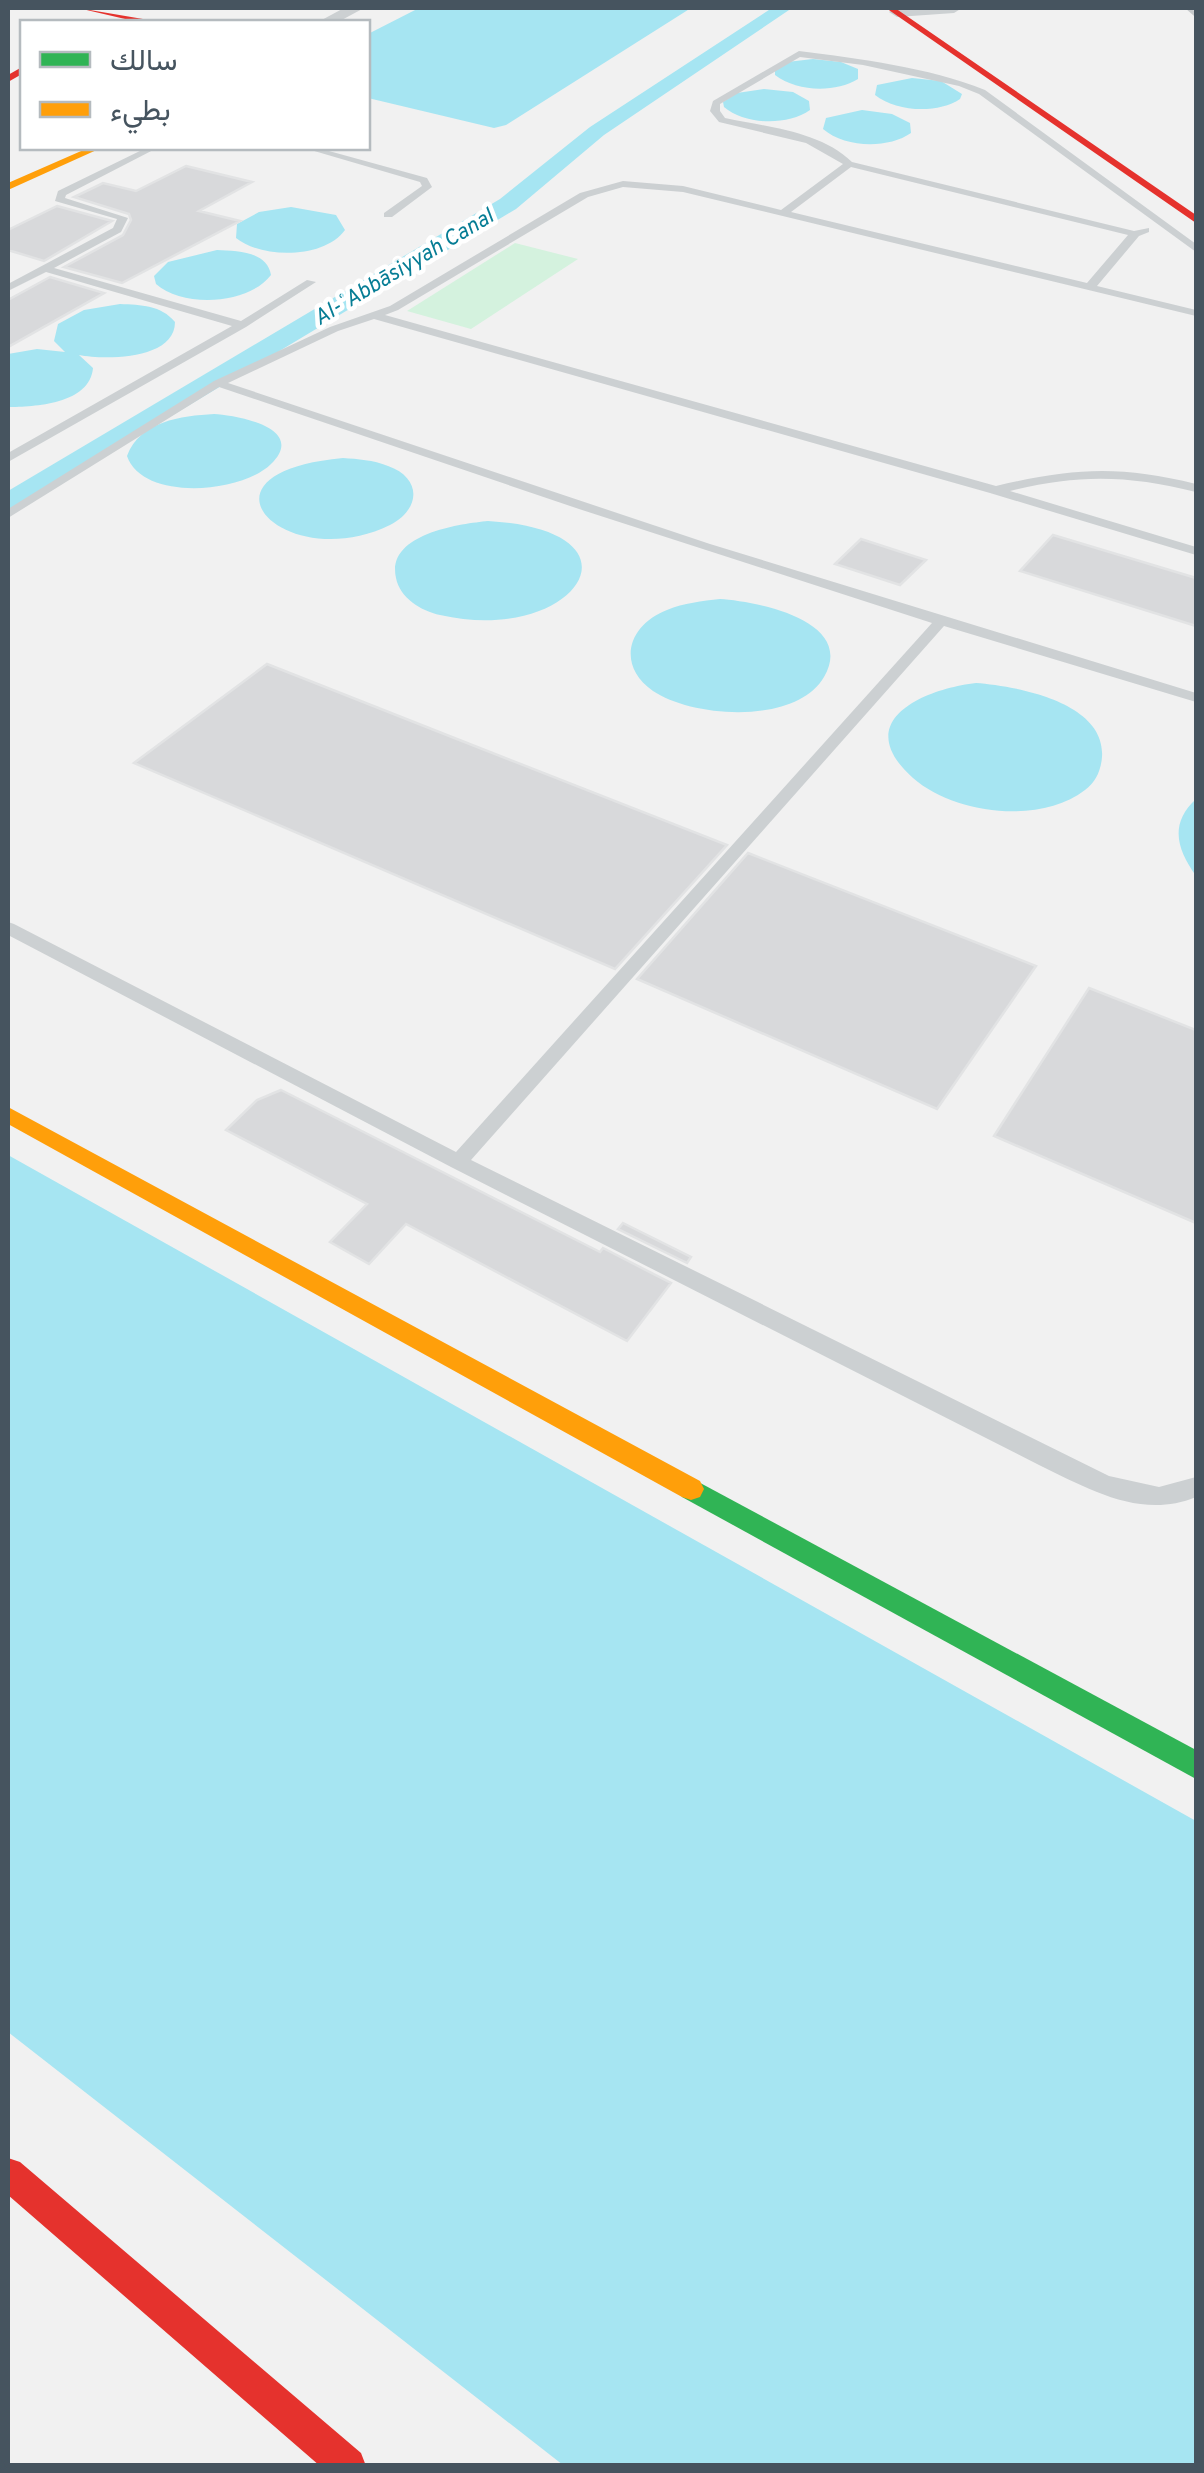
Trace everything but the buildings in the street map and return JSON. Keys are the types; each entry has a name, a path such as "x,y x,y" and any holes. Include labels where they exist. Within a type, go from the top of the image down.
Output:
{"street":[{"path":"85,8 130,20"},
{"path":"136,20 164,8"},
{"path":"330,20 356,8"},
{"path":"893,10 954,8"},
{"path":"893,10 1196,220"},
{"path":"8,188 92,150"},
{"path":"8,1115 1196,1765"},
{"path":"8,2174 348,2466"}],"lane":[{"path":"1135,234 850,164 842,154 826,146 722,120 715,111 716,104 798,54 863,62 962,84 982,92 1196,250"},
{"path":"8,288 124,223 123,218 59,199 62,193 148,150"},
{"path":"316,150 424,180 427,187 388,215"},
{"path":"782,214 850,164"},
{"path":"8,514 218,384 418,294 542,217 584,196 623,184 683,189 1196,314"},
{"path":"1089,288 1135,234 1161,224"},
{"path":"46,269 242,325"},
{"path":"8,458 311,282"},
{"path":"373,315 995,490 1196,551"},
{"path":"218,384 494,480 940,622 1196,698"},
{"path":"995,490 1063,473 1092,471 1147,475 1196,488"},
{"path":"458,1162 940,622"},
{"path":"8,928 458,1162 1123,1493 1180,1496 1196,1487"}],"green space":[{"path":"515,243 578,259 471,329 407,311"}],"water":[{"path":"419,8 691,8 506,125 494,128 370,98 370,33"},
{"path":"787,62 841,62 858,69 858,79 838,87 816,89 794,85 775,75 775,70"},
{"path":"912,78 941,81 962,94 951,104 929,109 905,108 875,95 877,85"},
{"path":"764,89 793,92 809,101 810,110 790,119 766,121 743,117 724,107 723,102 737,93"},
{"path":"862,110 892,114 910,123 911,133 891,142 867,144 843,140 823,129 826,118"},
{"path":"291,207 336,215 345,230 323,246 292,253 261,250 236,238 237,224 259,212"},
{"path":"217,250 257,257 264,261 271,275 247,292 215,300 182,297 156,284 154,276 168,262"},
{"path":"120,304 163,312 175,322 172,335 164,344 137,355 79,355 93,368 82,389 59,401 8,407 8,354 37,349 65,352 54,341 58,324 84,310"},
{"path":"214,414 265,426 281,441 280,452 257,474 217,486 194,488 152,481 137,471 127,456 141,435 152,428 188,416"},
{"path":"343,458 377,462 399,471 412,486 408,511 390,525 351,537 316,538 287,530 267,516 259,499 267,482 294,467"},
{"path":"488,521 539,529 570,544 582,563 577,583 558,602 528,615 487,620 433,613 407,597 396,578 396,563 402,551 427,534"},
{"path":"720,599 777,610 815,628 826,641 830,657 824,677 810,692 791,703 743,712 693,707 653,691 641,681 631,658 636,635 643,625 667,610"},
{"path":"976,683 1056,700 1090,723 1099,738 1102,757 1092,783 1066,801 1045,808 998,811 951,800 913,778 895,758 889,740 891,724 916,701 935,692"},
{"path":"1196,799 1196,876 1184,856 1179,827 1187,808"},
{"path":"8,1155 1196,1821 1196,2465 563,2465 8,2032"}],"waterway":[{"name":"Al-ʿAbbāsiyyah Canal","path":"8,502 508,204 597,131 783,8"}],"railway":[{"path":"1188,8 1196,15"}],"traffic: fast":[{"path":"691,1489 1196,1765"}],"traffic: slow":[{"path":"8,187 91,150"},
{"path":"8,1115 691,1489"}],"traffic: jam":[{"path":"82,8 138,19"},
{"path":"890,8 1196,220"},
{"path":"8,79 20,71"},
{"path":"8,2174 348,2466"}]}
